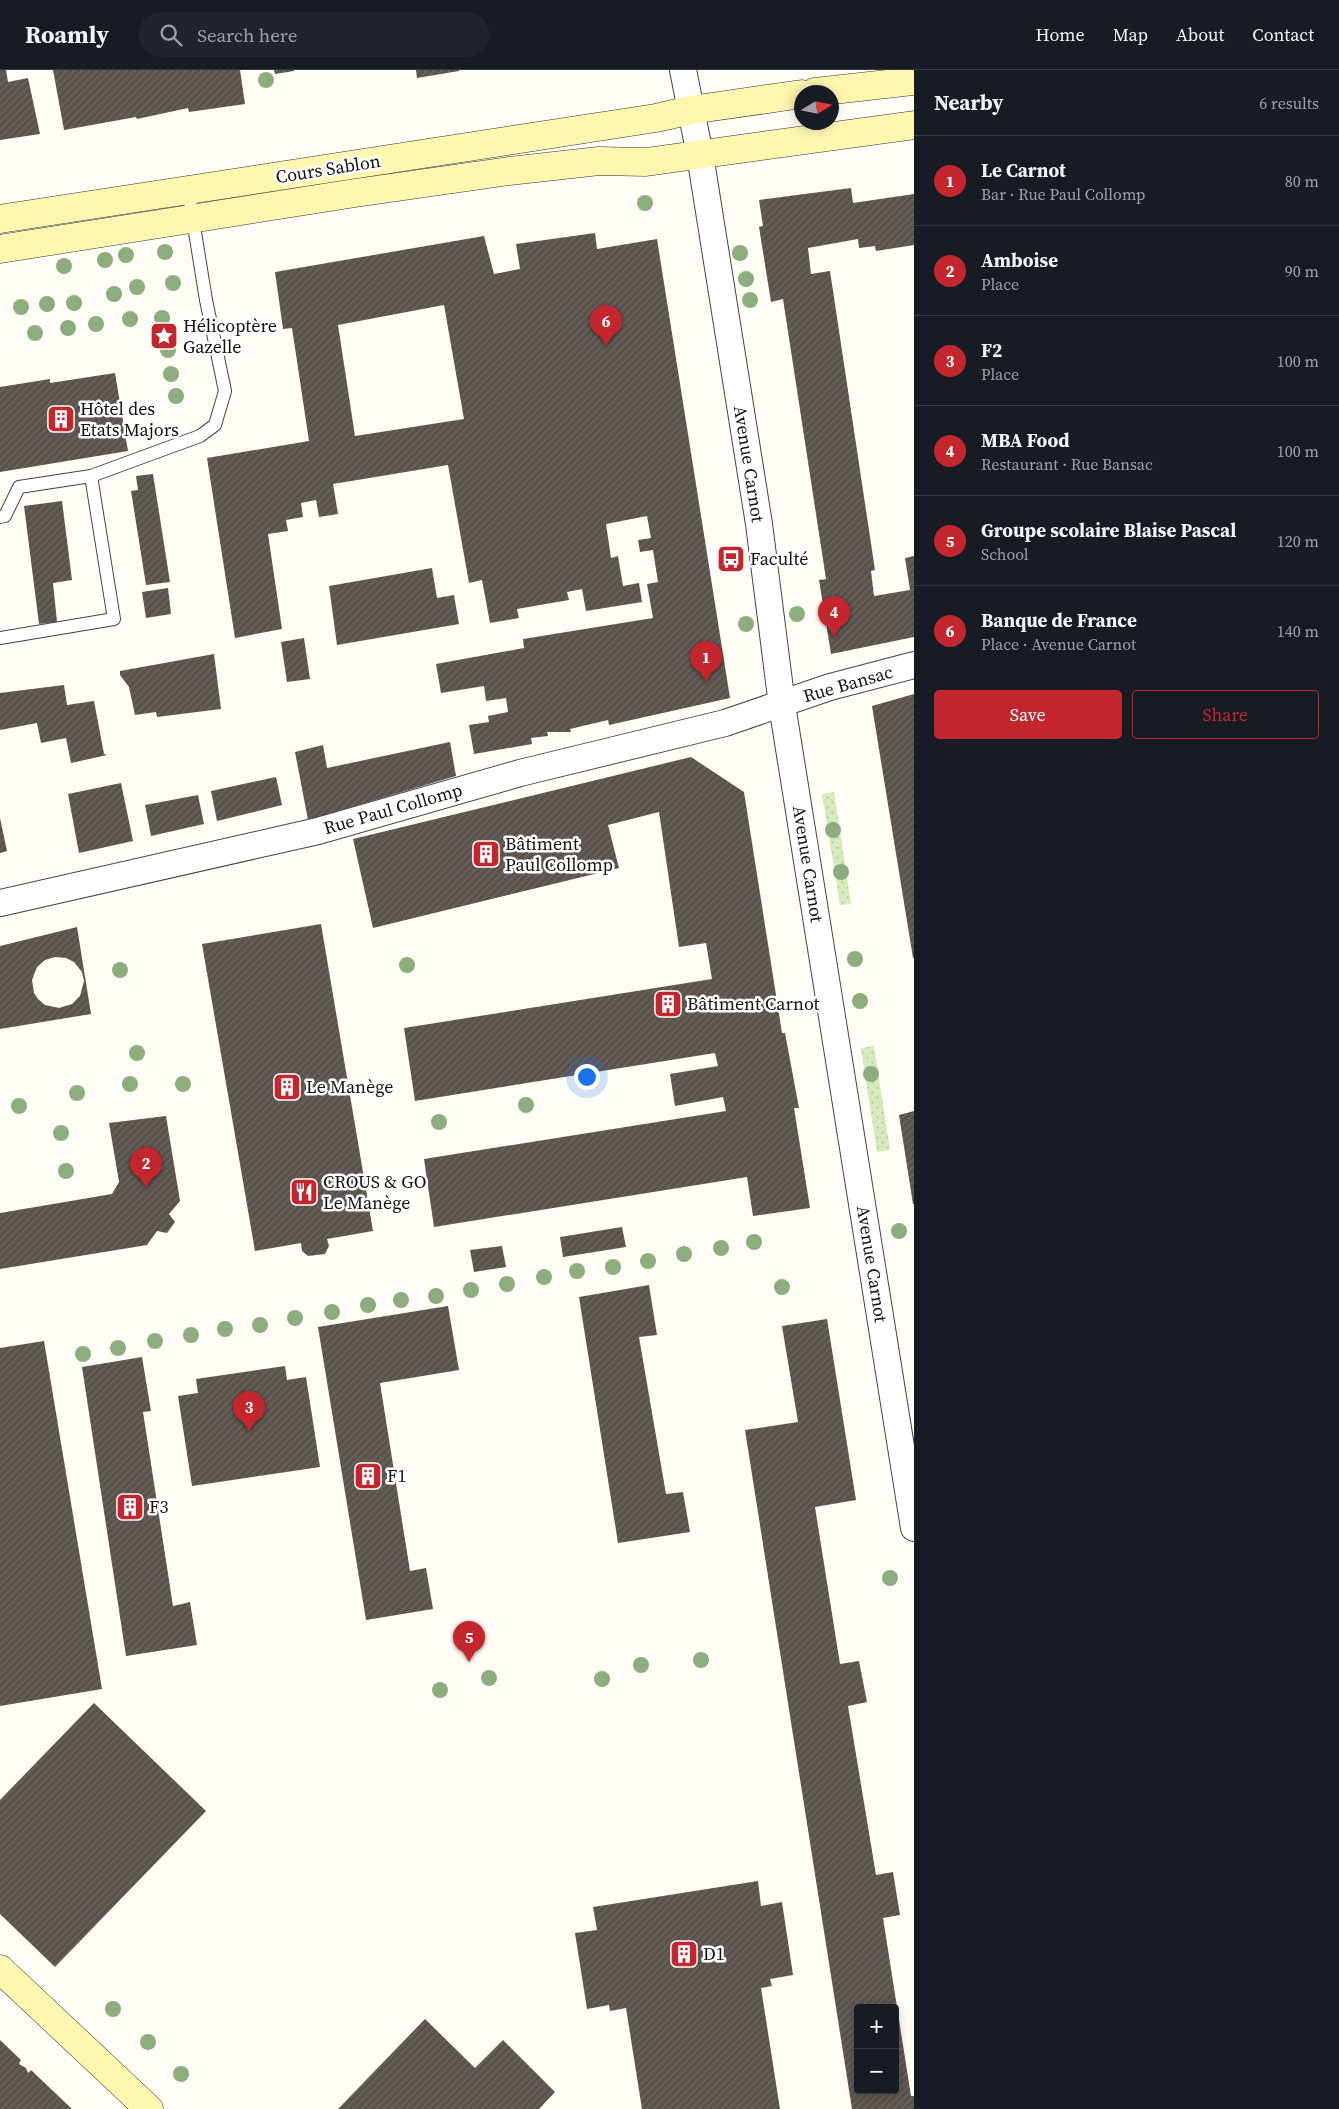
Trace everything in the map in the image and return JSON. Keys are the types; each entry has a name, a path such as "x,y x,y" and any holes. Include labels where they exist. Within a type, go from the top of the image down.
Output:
{"main road":[{"path":"839,89 914,81"},
{"path":"691,110 794,95"},
{"name":"Cours Sablon","path":"0,219 656,118 691,110"},
{"path":"700,155 914,125"},
{"name":"Cours Sablon","path":"0,249 509,171 600,161 646,162 700,155"},
{"path":"0,1969 149,2109"}],"street":[{"path":"683,70 700,155"},
{"name":"Avenue Carnot","path":"700,155 759,524 782,705 906,1428 914,1528"},
{"name":"Rue Bansac","path":"782,705 830,687 914,665"},
{"name":"Rue Paul Collomp","path":"0,903 318,831 520,773 706,728 782,705"}],"lane":[{"path":"0,517 5,516 19,487 92,476 200,436 215,425 225,391 206,300 188,189"},
{"path":"0,638 114,619 92,476"}],"green space":[{"path":"834,792 851,904 840,905 822,794"},
{"path":"874,1046 890,1150 877,1152 861,1048"}],"building":[{"path":"0,70 6,70 8,82 28,78 40,134 0,140"},
{"path":"53,70 240,70 245,104 189,112 188,108 137,119 136,117 64,130"},
{"path":"274,70 294,70 294,71 275,74"},
{"path":"416,70 459,70 459,71 417,78"},
{"path":"851,188 853,203 914,194 914,245 876,251 875,246 859,248 858,239 808,248 811,274 830,271 875,570 871,571 874,596 910,590 905,558 914,556 914,637 831,654 819,580 826,579 783,299 771,302 759,227 763,226 759,200"},
{"path":"595,233 597,249 657,239 730,698 609,725 608,720 570,729 571,732 547,732 548,736 531,738 532,744 474,754 469,725 489,722 488,716 508,712 506,698 486,701 484,686 441,693 436,664 524,648 523,639 653,618 647,584 658,582 653,550 640,552 638,540 651,538 647,516 606,524 611,558 618,556 623,586 639,583 642,602 586,611 582,589 567,592 569,600 517,609 519,618 490,623 482,580 469,583 448,465 333,484 338,514 319,517 316,500 301,503 303,517 286,520 288,531 268,534 282,629 235,638 207,458 309,441 292,328 283,329 275,272 484,236 494,274 520,269 516,244","holes":["444,305 464,419 355,436 338,325"]},
{"name":"Hôtel des Etats Majors","path":"115,373 128,451 0,472 0,387 50,379 50,383"},
{"path":"153,474 170,582 146,585 131,491 138,490 136,476"},
{"path":"62,501 72,580 53,583 57,622 39,624 24,506"},
{"path":"432,568 437,598 454,595 459,624 337,645 329,586"},
{"path":"168,588 171,614 146,618 142,592"},
{"path":"304,638 310,679 287,682 281,642"},
{"path":"214,654 221,709 157,717 156,712 135,715 129,687 120,675 120,671"},
{"path":"64,685 67,705 94,701 104,754 107,755 71,763 66,738 41,743 37,723 0,730 0,693"},
{"path":"914,694 914,958 913,958 872,706"},
{"path":"450,742 456,776 308,820 295,752 323,745 327,768"},
{"name":"Bâtiment Carnot","path":"691,757 744,792 782,1033 785,1033 799,1108 794,1108 810,1208 753,1216 747,1177 434,1227 424,1159 726,1111 723,1097 675,1106 670,1074 718,1066 715,1053 415,1101 404,1028 712,979 706,943 679,947 659,812 608,825 619,868 373,928 353,839"},
{"path":"276,777 282,805 217,821 211,791"},
{"path":"121,783 133,841 79,853 68,794"},
{"path":"198,795 204,824 151,836 145,805"},
{"path":"0,818 7,851 0,853"},
{"name":"Le Manège","path":"321,924 373,1231 327,1239 329,1246 325,1254 308,1256 302,1251 301,1243 255,1251 202,944"},
{"path":"77,927 91,1014 0,1029 0,946","holes":["55,957 66,958 74,962 82,972 84,981 80,996 72,1004 59,1008 45,1005 34,993 32,980 37,967 45,960"]},
{"path":"914,1111 914,1204 913,1204 899,1115"},
{"path":"166,1116 180,1201 169,1214 175,1222 167,1233 157,1231 147,1245 0,1269 0,1213 112,1194 119,1182 109,1123"},
{"path":"622,1227 626,1247 563,1257 560,1237"},
{"path":"502,1246 506,1267 474,1272 470,1250"},
{"path":"649,1285 657,1335 639,1337 666,1494 683,1492 690,1532 618,1543 579,1297"},
{"name":"F1","path":"448,1306 459,1370 380,1383 410,1571 426,1568 433,1609 366,1620 318,1327"},
{"path":"827,1319 856,1500 815,1507 840,1664 859,1661 867,1702 848,1706 876,1875 893,1872 900,1915 883,1918 897,2004 854,2004 854,2094 899,2094 899,2020 911,2096 914,2096 914,2109 852,2109 745,1430 798,1422 782,1326"},
{"path":"44,1341 102,1689 0,1706 0,1348"},
{"name":"F3","path":"142,1357 151,1411 143,1412 173,1606 190,1602 197,1645 126,1656 82,1367"},
{"path":"285,1366 287,1380 306,1377 320,1467 192,1486 178,1396 198,1393 196,1379"},
{"path":"94,1703 206,1811 55,1967 0,1914 0,1800"},
{"path":"758,1881 761,1906 782,1902 793,1975 770,1979 772,1986 761,1988 780,2109 642,2109 626,2008 610,2011 609,2005 587,2009 575,1933 597,1930 593,1907"},
{"path":"425,2019 475,2068 503,2040 555,2092 539,2109 338,2109"},
{"path":"0,2040 21,2060 19,2064 26,2068 28,2073 31,2070 72,2109 0,2109"}],"place":[{"name":"Hélicoptère Gazelle","path":"164,336"},
{"name":"Banque de France","path":"606,346"},
{"name":"Hôtel des Etats Majors","path":"61,419"},
{"name":"Faculté","path":"731,559"},
{"name":"MBA Food","path":"834,637"},
{"name":"Le Carnot","path":"706,682"},
{"name":"Bâtiment Paul Collomp","path":"486,854"},
{"name":"Bâtiment Carnot","path":"668,1004"},
{"name":"Le Manège","path":"287,1087"},
{"name":"Amboise","path":"146,1188"},
{"name":"CROUS & GO Le Manège","path":"304,1192"},
{"name":"F2","path":"249,1432"},
{"name":"F1","path":"368,1476"},
{"name":"F3","path":"130,1507"},
{"name":"Groupe scolaire Blaise Pascal","path":"469,1662"},
{"name":"D1","path":"684,1954"}]}
